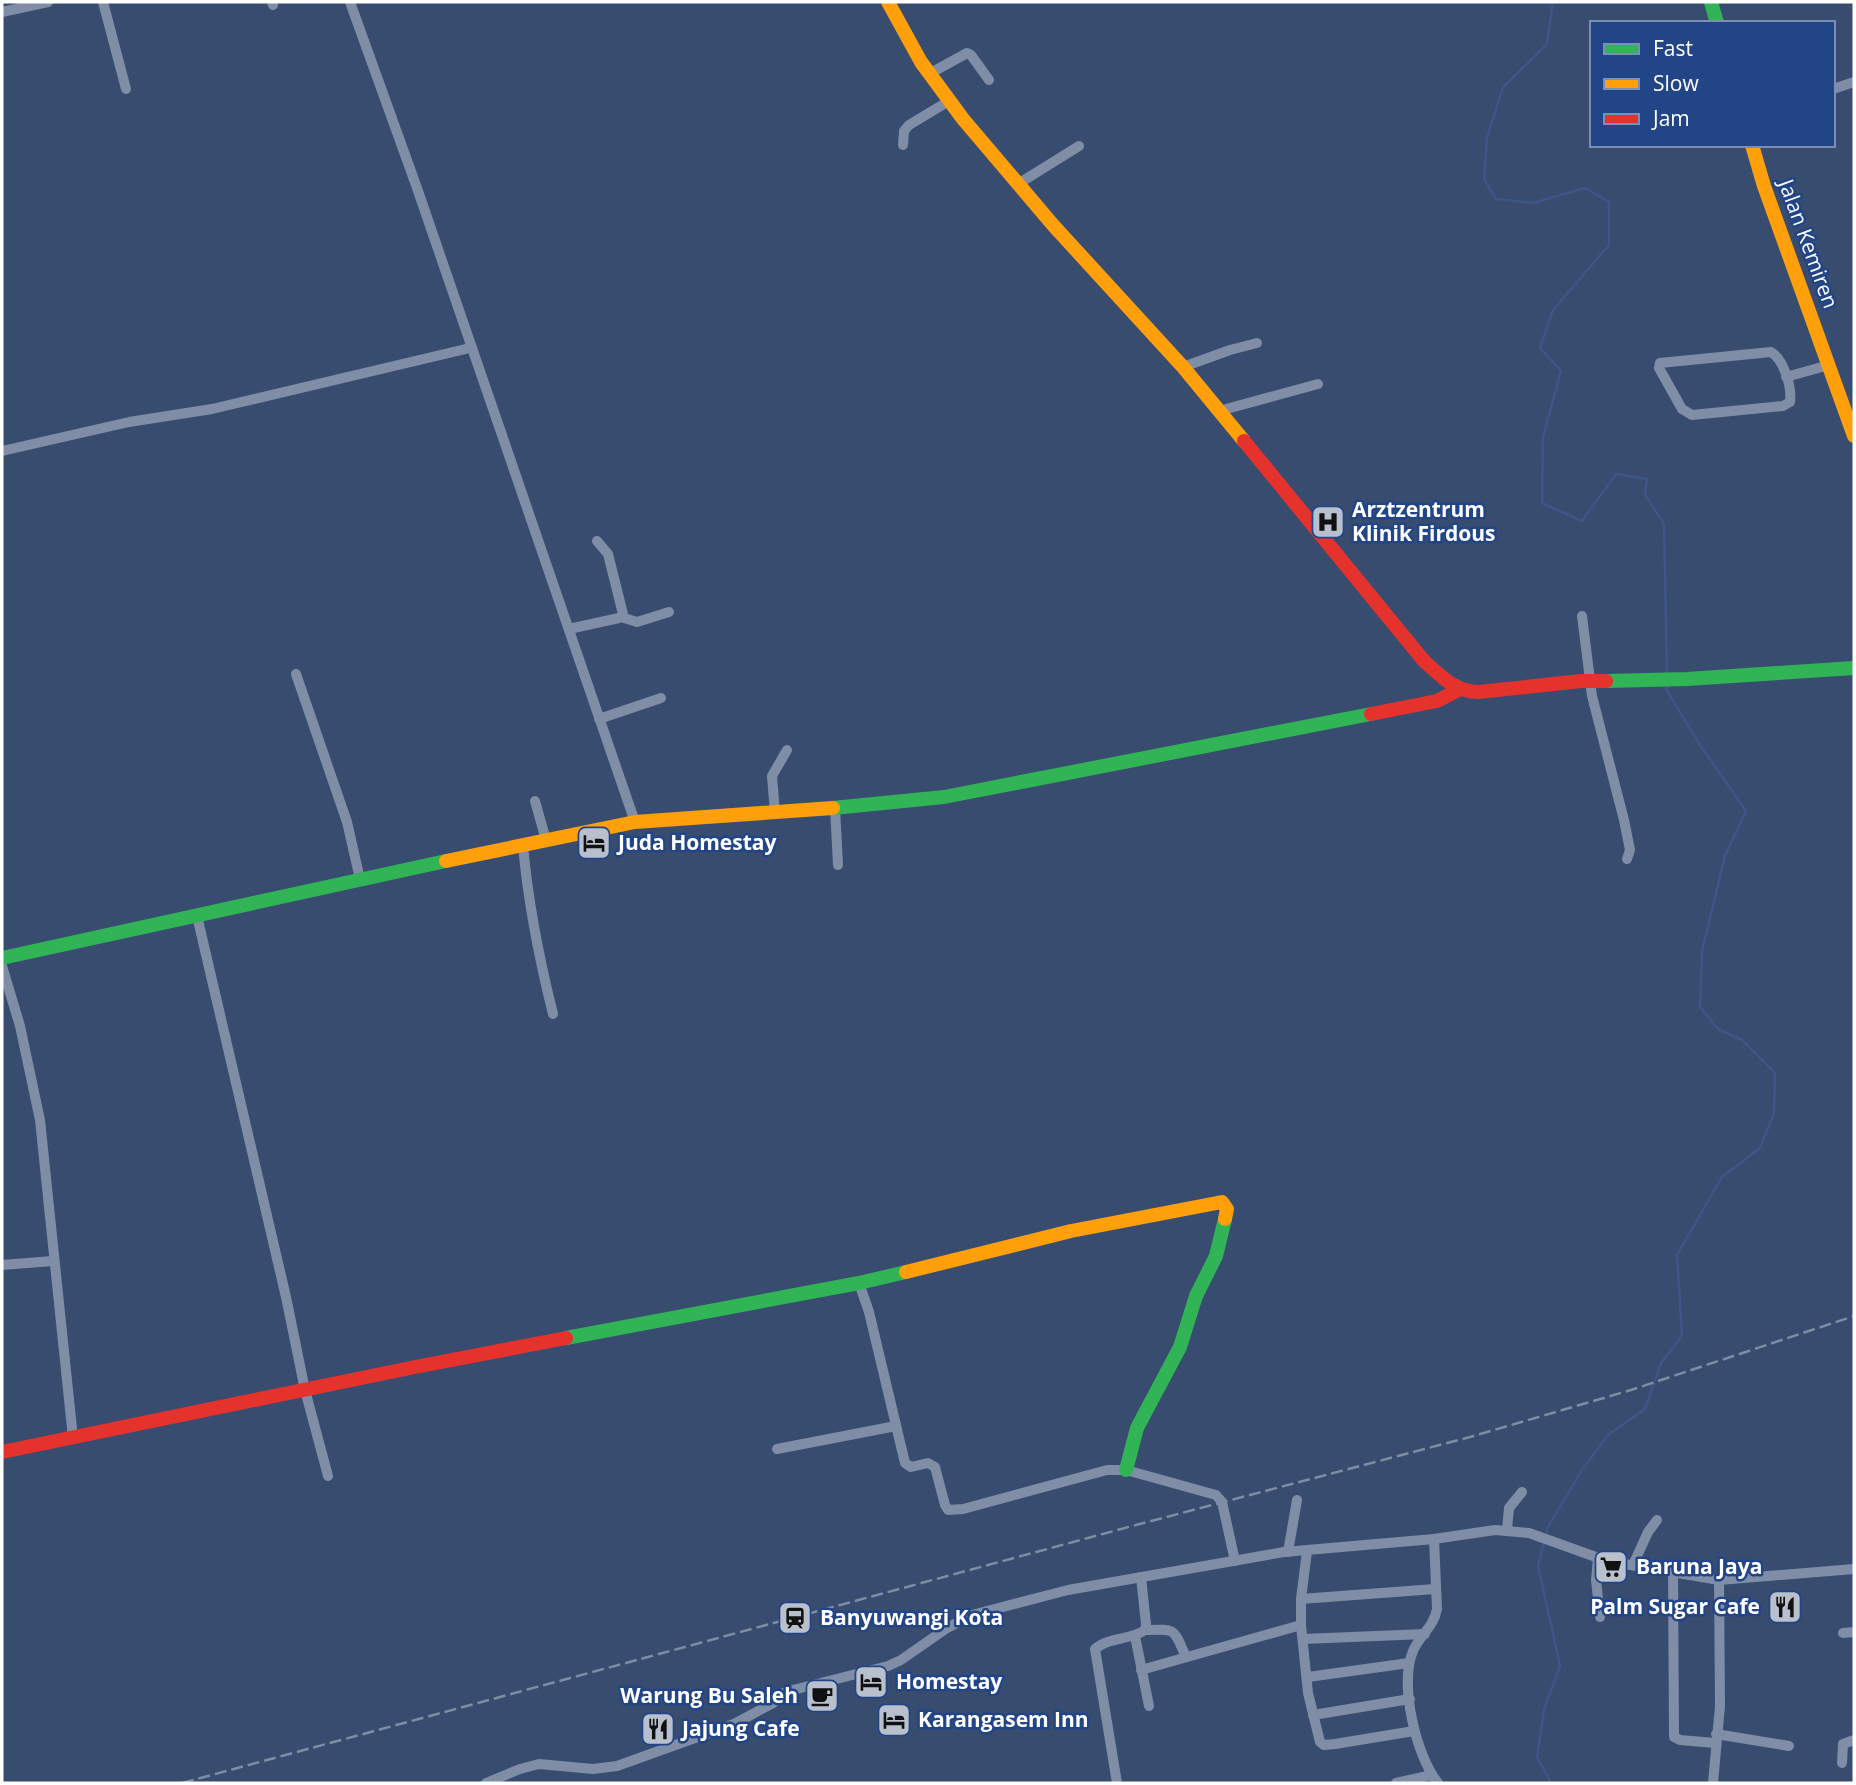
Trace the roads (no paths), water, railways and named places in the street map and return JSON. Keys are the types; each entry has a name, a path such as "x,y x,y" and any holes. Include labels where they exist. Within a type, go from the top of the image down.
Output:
{"street":[{"path":"2,12 48,2"},
{"path":"103,2 126,89"},
{"path":"350,2 417,188 635,822"},
{"path":"888,2 901,29 949,101 1018,184 1183,367 1442,680 1460,690 1489,692 1591,681 1687,679 1854,668"},
{"path":"1711,2 1716,21"},
{"path":"929,74 967,53 989,80"},
{"path":"1835,88 1854,82"},
{"path":"903,145 904,131 909,125 949,101"},
{"path":"1018,184 1079,146"},
{"name":"Jalan Kemiren","path":"1753,147 1854,436"},
{"path":"1183,367 1257,343"},
{"path":"2,451 130,422 212,409 470,348"},
{"path":"1770,352 1777,356 1786,377 1791,396 1787,404 1692,415 1678,404 1659,365 1770,352"},
{"path":"1786,377 1829,365"},
{"path":"1219,411 1318,384"},
{"path":"597,541 608,554 622,611 621,617"},
{"path":"569,629 621,617 637,622 669,612"},
{"path":"1582,616 1600,732 1630,849 1628,859"},
{"path":"296,674 347,822 360,879"},
{"path":"2,958 635,822 775,813 944,797 1437,701 1460,690"},
{"path":"599,719 662,698"},
{"path":"775,813 772,776 787,750"},
{"path":"535,800 547,840"},
{"path":"835,808 838,864"},
{"path":"523,845 536,944 553,1014"},
{"path":"197,916 305,1390 328,1476"},
{"path":"2,966 20,1026 40,1120 73,1438"},
{"path":"2,1452 305,1390 859,1283 1071,1231 1222,1202 1227,1209 1216,1256 1196,1297 1180,1347 1138,1428 1126,1471"},
{"path":"2,1265 53,1261"},
{"path":"859,1283 869,1312 905,1463 911,1467 928,1463 933,1465 938,1474 945,1505 950,1511 1107,1470 1126,1471 1216,1495 1222,1502 1235,1561"},
{"path":"777,1450 896,1426"},
{"path":"1507,1530 1509,1508 1522,1492"},
{"path":"1288,1552 1297,1500"},
{"path":"1633,1565 1657,1520"},
{"path":"486,1783 539,1764 593,1769 617,1766 734,1724 773,1703 781,1694 792,1689 895,1663 947,1628 972,1615 1068,1591 1288,1552 1507,1530 1529,1532 1552,1539 1598,1559 1719,1580 1854,1569"},
{"path":"1396,1783 1435,1779 1414,1731 1409,1663 1415,1646 1436,1615 1434,1539"},
{"path":"1307,1551 1301,1599 1301,1625 1313,1715 1319,1739 1324,1745 1414,1731"},
{"path":"1598,1559 1600,1617"},
{"path":"1673,1570 1674,1737 1680,1740 1716,1739 1788,1746"},
{"path":"1141,1577 1146,1624 1140,1633 1140,1670 1149,1706"},
{"path":"1713,1783 1720,1683 1719,1580"},
{"path":"1301,1599 1435,1590"},
{"path":"1140,1670 1301,1625"},
{"path":"1116,1783 1095,1649 1101,1644 1140,1633 1169,1629 1173,1631 1186,1657"},
{"path":"1303,1639 1425,1634"},
{"path":"1308,1677 1409,1663"},
{"path":"1313,1715 1410,1699"},
{"path":"1842,1763 1843,1744 1854,1740"}],"waterway":[{"path":"1553,2 1547,44 1503,87 1487,138 1484,179 1496,199 1533,203 1585,188 1609,202 1609,245 1553,310 1540,348 1561,371 1543,437 1542,503 1582,521 1616,474 1647,479 1645,495 1664,524 1667,674"},
{"path":"1546,1537 1548,1527 1582,1470 1608,1435 1645,1409 1661,1363 1682,1336 1677,1255 1722,1177 1760,1148 1774,1113 1775,1073 1742,1040 1718,1029 1700,1007 1702,951 1725,856 1746,811 1700,745 1667,691 1667,684"},
{"path":"1544,1543 1538,1565 1560,1666 1544,1710 1537,1757 1551,1783"}],"railway":[{"path":"182,1783 1470,1437 1631,1390 1854,1316"}],"place":[{"name":"Arztzentrum Klinik Firdous","path":"1328,522"},
{"name":"Juda Homestay","path":"594,843"},
{"name":"Baruna Jaya","path":"1611,1567"},
{"name":"Palm Sugar Cafe","path":"1785,1607"},
{"name":"Banyuwangi Kota","path":"795,1618"},
{"name":"Homestay","path":"871,1682"},
{"name":"Warung Bu Saleh","path":"822,1696"},
{"name":"Karangasem Inn","path":"894,1720"},
{"name":"Jajung Cafe","path":"658,1729"}]}
